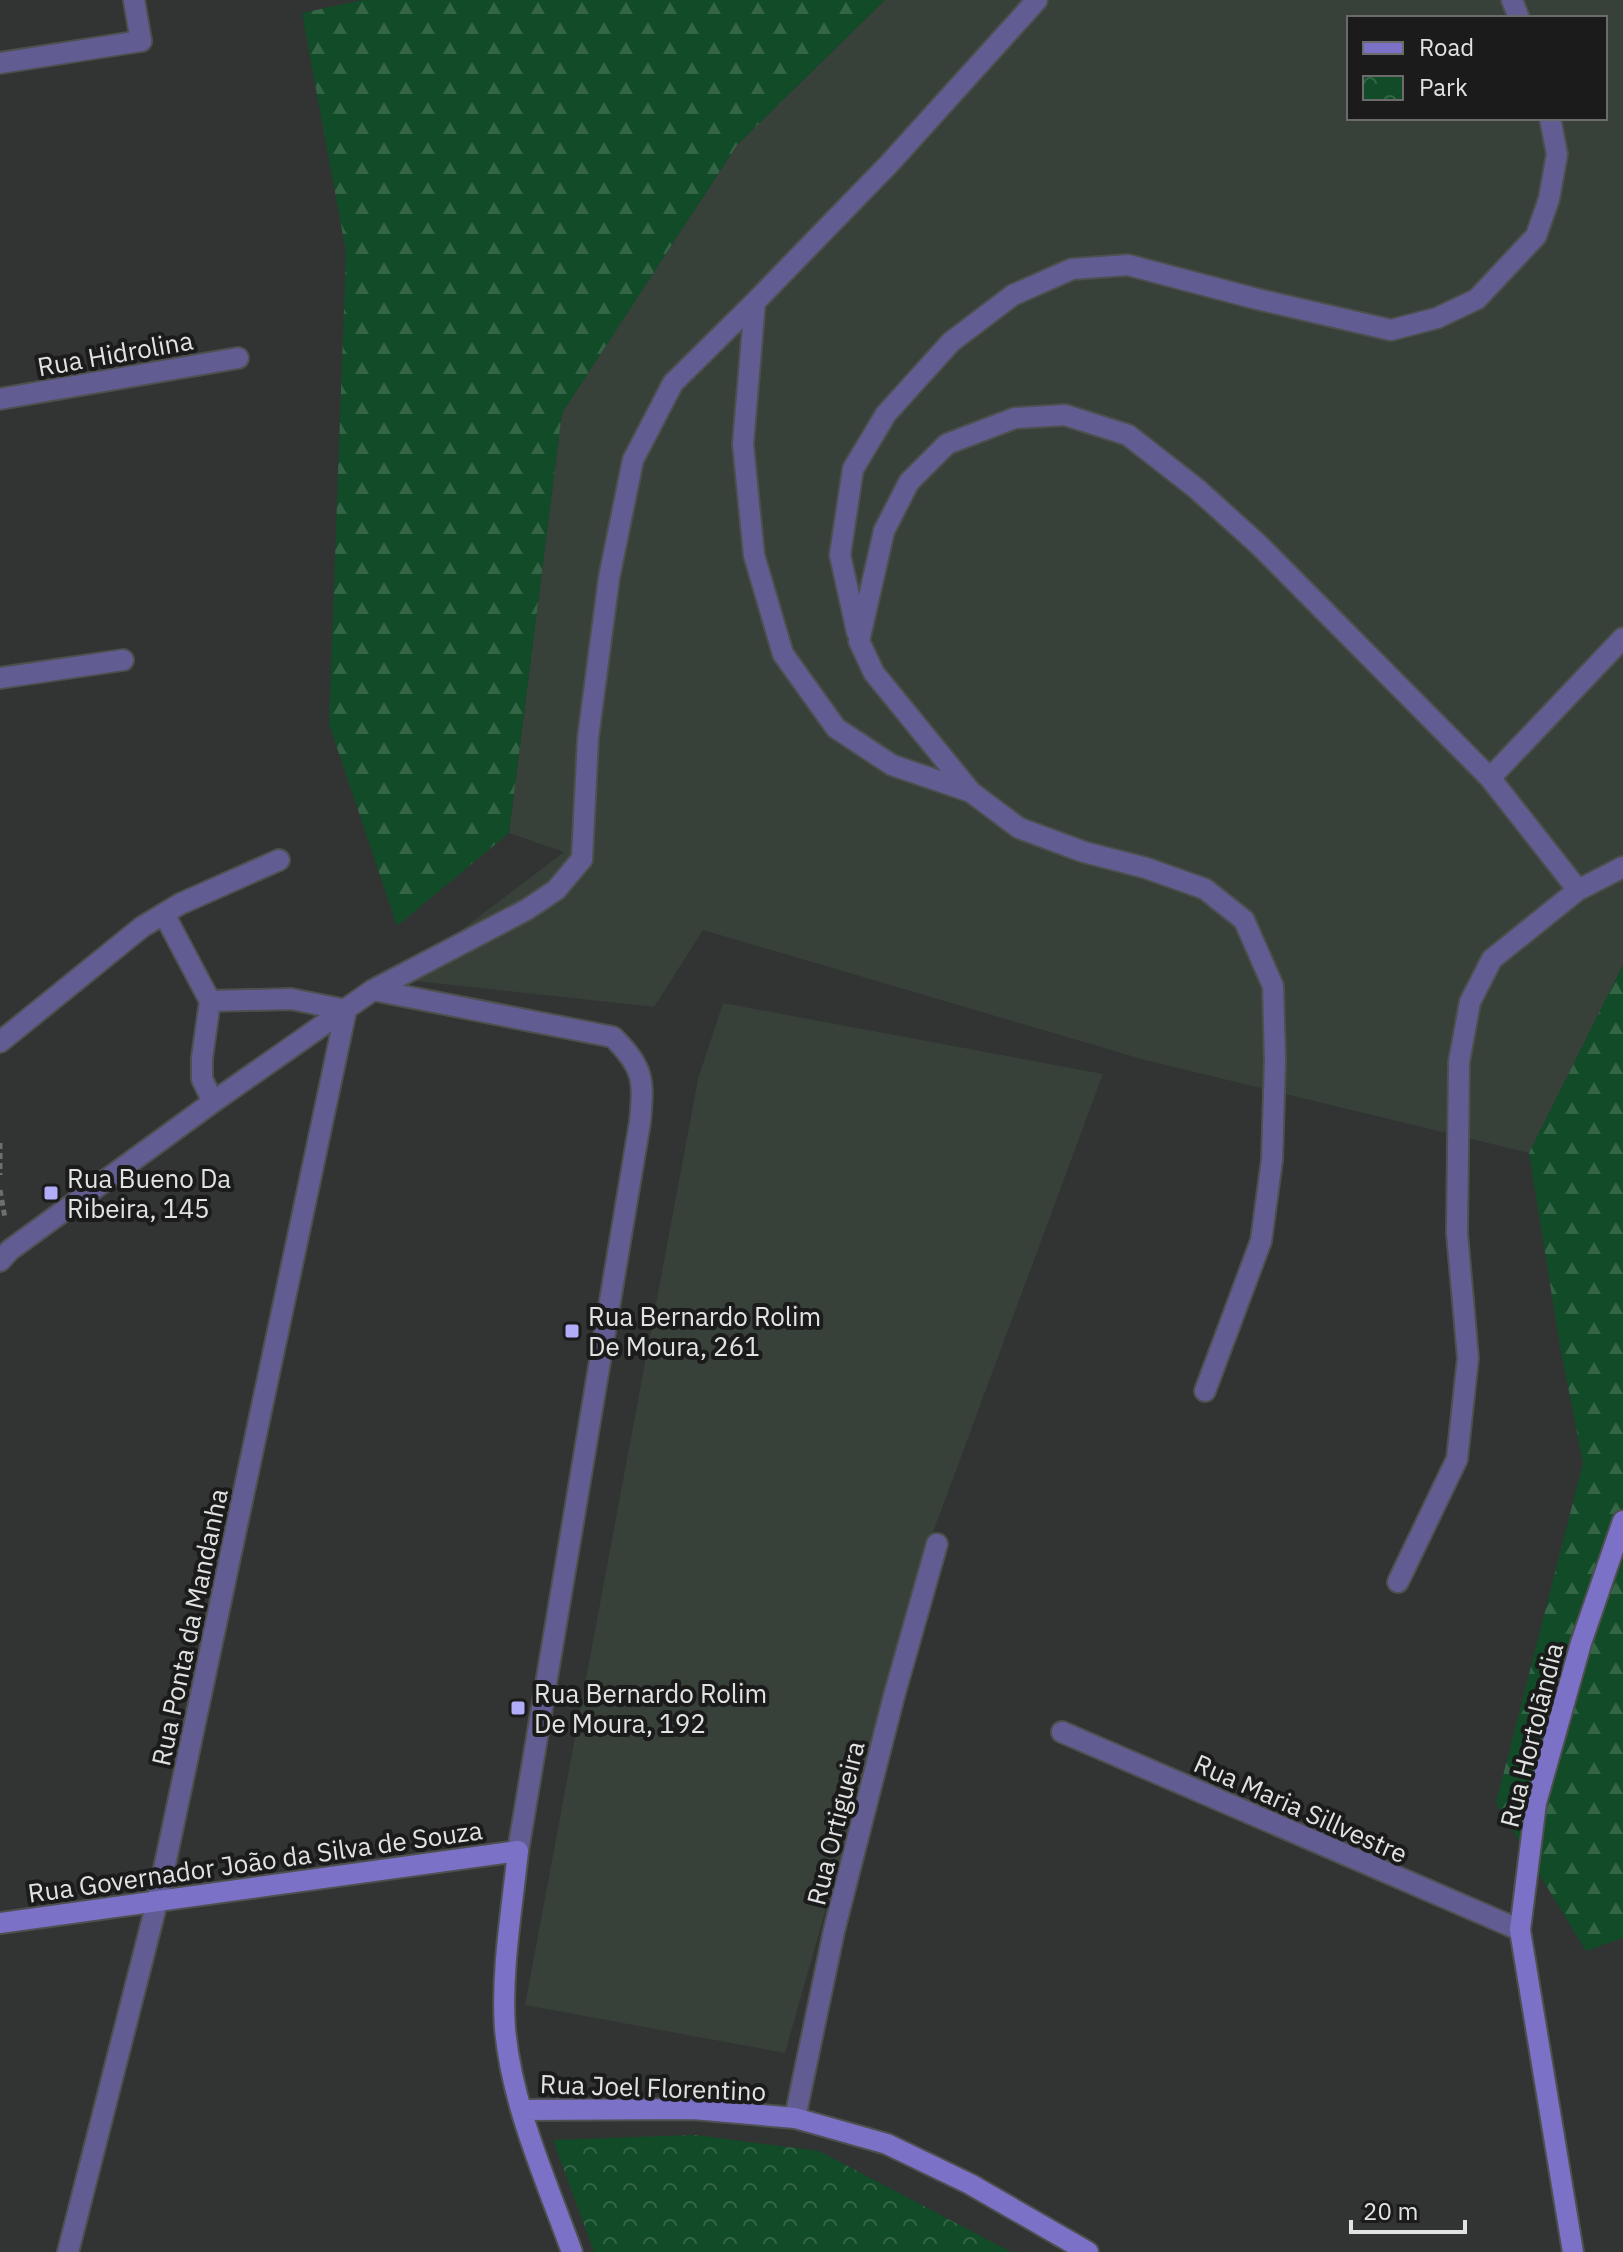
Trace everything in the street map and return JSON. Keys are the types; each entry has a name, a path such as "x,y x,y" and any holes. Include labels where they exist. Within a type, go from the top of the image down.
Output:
{"street":[{"path":"0,63 141,41 134,0"},
{"path":"0,1261 10,1250 213,1102 373,990 526,910 556,890 582,859 588,738 609,578 633,460 673,383 889,164 1037,0"},
{"path":"1205,1391 1261,1241 1272,1160 1275,1060 1273,986 1244,920 1205,889 1146,868 1084,852 1019,828 971,792 874,673 859,641 840,555 853,469 886,414 951,342 1013,295 1072,269 1128,265 1243,296 1391,330 1437,318 1477,299 1536,236 1549,199 1557,154 1550,120"},
{"path":"755,302 743,444 754,555 783,654 836,728 892,765 971,792"},
{"name":"Rua Hidrolina","path":"0,399 238,358"},
{"path":"859,641 884,531 909,482 947,444 1015,418 1065,415 1128,435 1197,489 1259,545 1490,778 1578,890"},
{"path":"1490,778 1623,638"},
{"path":"0,678 123,660"},
{"path":"0,1042 142,927 279,860"},
{"path":"1398,1582 1457,1459 1468,1358 1457,1233 1459,1062 1470,1002 1492,959 1578,890 1623,867"},
{"path":"164,914 210,1001 202,1079 213,1102"},
{"path":"373,990 613,1037 633,1058 643,1087 640,1122 518,1851 504,1986 506,2032 521,2110 572,2252"},
{"path":"210,1001 291,999 346,1010"},
{"name":"Rua Ponta da Mandanha","path":"68,2252 157,1902 346,1010"},
{"name":"Rua Hortolãndia","path":"1573,2252 1520,1930 1536,1803 1581,1643 1623,1521"},
{"name":"Rua Ortigueira","path":"795,2118 830,1945 937,1544"},
{"name":"Rua Maria Sillvestre","path":"1062,1732 1520,1930"},
{"name":"Rua Governador João da Silva de Souza","path":"0,1923 518,1851"},
{"name":"Rua Joel Florentino","path":"521,2110 693,2109 795,2118 887,2144 970,2184 1088,2252"}],"path":[{"path":"0,1143 0,1175"}],"shaded area":[{"path":"885,0 1623,0 1623,965 1529,1153 1145,1060 703,930 654,1007 397,979 564,852 509,833 562,413 737,145"},
{"path":"723,1003 1103,1074 932,1535 785,2053 525,2005 698,1079"}],"green space":[{"path":"362,0 885,0 737,145 562,413 509,833 397,926 329,724 346,252 302,13"},
{"path":"1623,965 1623,1938 1586,1951 1496,1803 1583,1463 1560,1346 1529,1153"},
{"path":"695,2135 819,2151 1011,2252 594,2252 553,2140"}],"place":[{"name":"Rua Bueno Da Ribeira, 145","path":"51,1193"},
{"name":"Rua Bernardo Rolim De Moura, 261","path":"572,1331"},
{"name":"Rua Bernardo Rolim De Moura, 192","path":"518,1708"}]}
